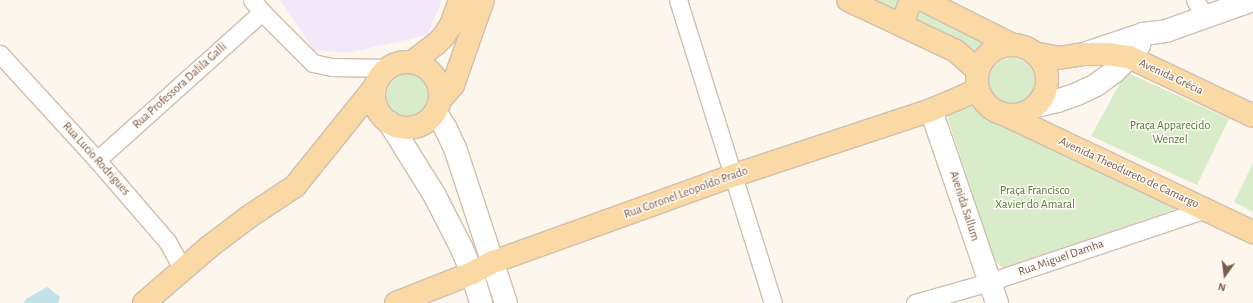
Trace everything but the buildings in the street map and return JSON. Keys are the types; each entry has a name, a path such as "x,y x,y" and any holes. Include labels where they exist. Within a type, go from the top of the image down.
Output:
{"main road":[{"path":"412,62 444,36 451,25 460,0"},
{"path":"374,87 376,106 380,114 389,122 399,127 413,128 426,123 453,85 483,0"},
{"path":"848,0 956,51 978,81 985,103 994,110 1004,114 1016,115 1027,112 1036,106 1043,97 1047,80 1046,72 1042,62 1034,53"},
{"path":"904,26 904,16 913,0"},
{"path":"923,0 1013,45 1034,53 1059,58 1085,54"},
{"path":"978,81 982,63 991,53 1004,46 1013,45"},
{"name":"Avenida Grécia","path":"1085,54 1107,54 1129,58 1253,116"},
{"path":"144,303 209,247 247,218 295,186 374,87 377,80 388,68 399,62 412,62 428,69 434,75 441,92 438,107"},
{"name":"Rua Coronel Leopoldo Prado","path":"396,303 472,273 493,262 732,176 931,110 978,81"},
{"name":"Avenida Theodureto de Camargo","path":"1004,114 1253,232"}],"street":[{"path":"678,0 773,303"},
{"path":"1085,54 1143,34 1166,30 1200,8 1253,0"},
{"path":"257,6 313,63 332,67 388,68"},
{"name":"Rua Professora Dalila Galli","path":"97,160 257,6"},
{"path":"1036,106 1071,97 1096,85 1114,72 1129,58 1138,47 1143,34"},
{"name":"Rua Lucio Rodrigues","path":"0,54 97,160 167,241 183,270"},
{"path":"438,107 455,148 506,303"},
{"name":"Avenida Sallum","path":"931,110 997,303"},
{"path":"389,122 435,196 472,273 481,303"},
{"name":"Rua Miguel Damha","path":"915,303 989,282 1206,209"}],"shaded area":[{"path":"280,0 442,0 428,35 352,52 315,51"}],"green space":[{"path":"864,0 900,0 902,15"},
{"path":"917,7 988,42 978,49 970,58 913,22"},
{"path":"1007,58 1017,58 1025,62 1031,68 1035,76 1035,86 1031,94 1025,100 1017,104 1007,104 999,100 993,94 989,86 989,76 993,68 999,62"},
{"path":"406,68 415,70 426,79 431,93 429,102 420,113 406,118 397,116 386,107 381,93 383,84 392,73"},
{"name":"Praça Apparecido Wenzel","path":"1126,72 1229,119 1197,185 1091,136"},
{"name":"Praça Francisco Xavier do Amaral","path":"960,104 971,106 1177,201 1176,209 1003,268 995,261 948,119 949,111"},
{"path":"1253,163 1253,212 1234,202"}],"water":[{"path":"47,287 60,297 58,303 24,303 26,299"}]}
